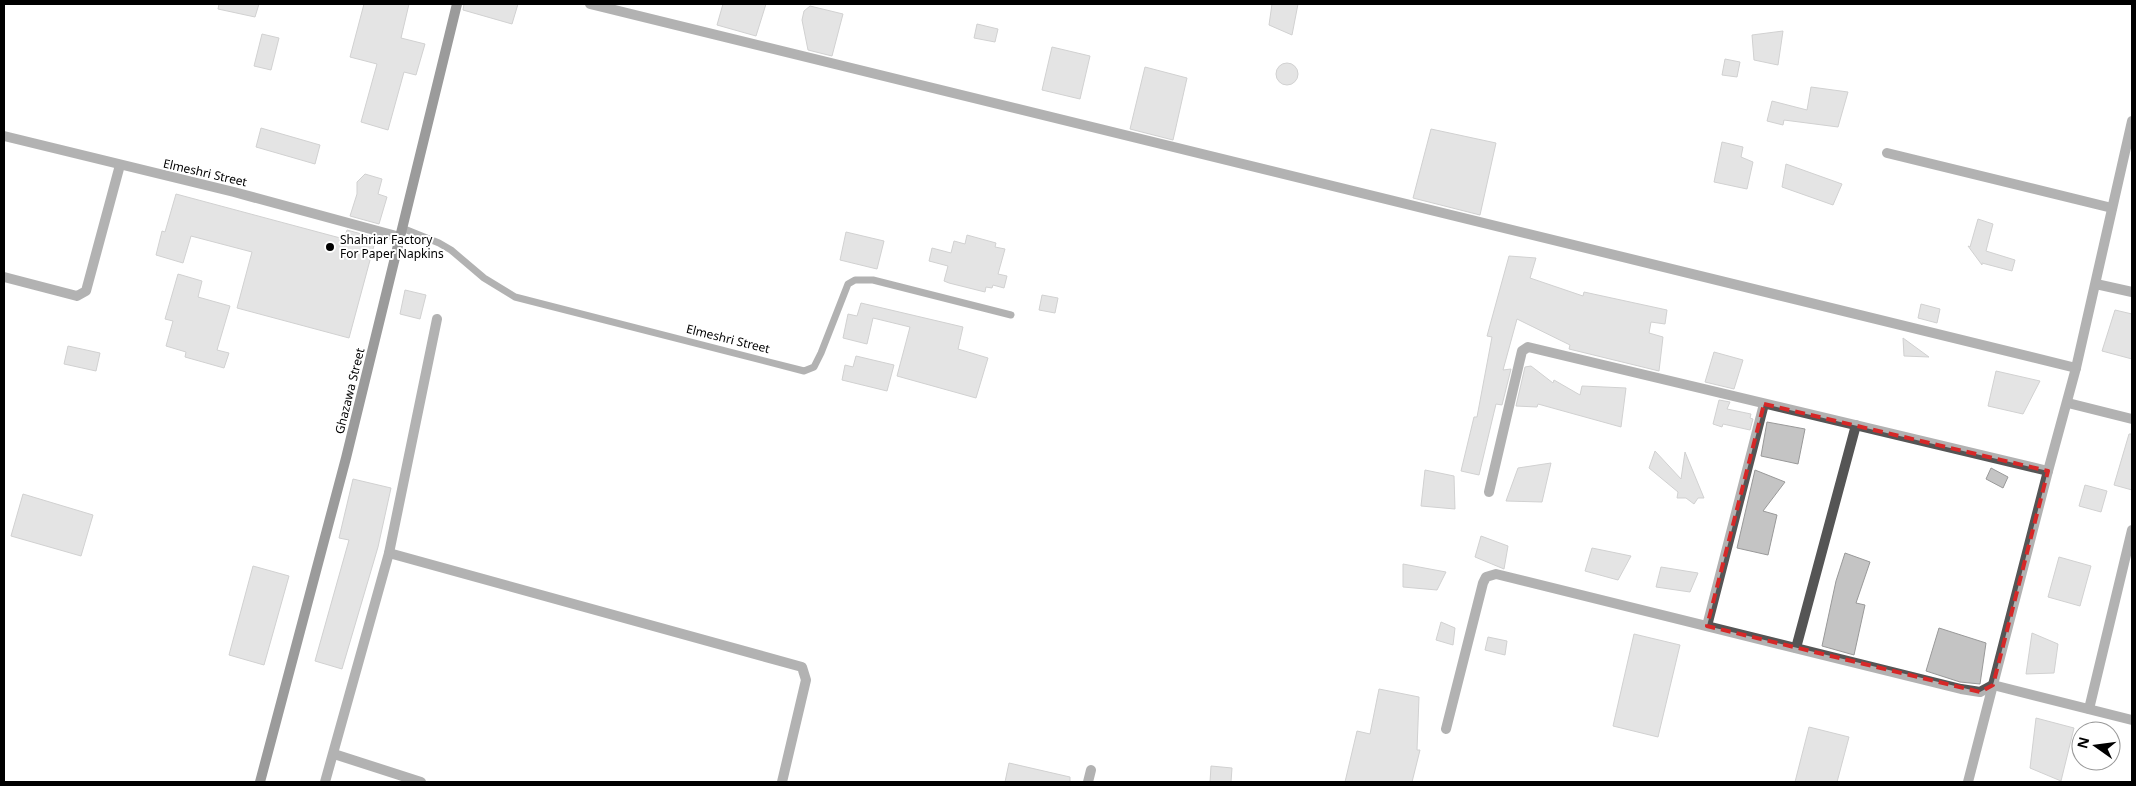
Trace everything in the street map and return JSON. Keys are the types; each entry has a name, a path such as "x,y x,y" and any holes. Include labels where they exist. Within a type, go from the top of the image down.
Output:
{"main road":[{"name":"Ghazawa Street","path":"260,782 346,458 457,4"}],"street":[{"path":"590,4 2076,368"},
{"path":"1968,782 2048,471 2068,403 2132,121"},
{"name":"Elmeshri Street","path":"4,136 401,233"},
{"path":"1886,153 2112,208"},
{"path":"4,277 77,296 86,291 120,165"},
{"path":"2096,284 2132,292"},
{"path":"325,782 389,553 437,319"},
{"path":"1489,492 1522,351 1528,347 2048,471"},
{"path":"2068,403 2132,418"},
{"path":"1707,626 1764,404"},
{"path":"1796,648 1856,425"},
{"path":"2089,709 2132,530"},
{"path":"389,553 802,667 806,680 782,782"},
{"path":"1446,729 1483,583 1486,577 1491,574 1974,692 1980,692 1993,685 2132,720"},
{"path":"334,754 421,782"},
{"path":"1088,782 1091,770"}],"lane":[{"name":"Elmeshri Street","path":"401,233 439,243 451,250 484,278 515,297 804,372 814,367 827,342 848,284 855,280 873,280 1011,315"}],"highlighted area":[{"path":"1764,404 2048,471 1993,685 1980,692 1707,626"}],"building":[{"path":"219,4 259,4 255,17 218,9"},
{"path":"364,4 409,4 401,38 425,44 416,75 404,72 388,130 361,122 377,64 350,57"},
{"path":"464,4 518,4 512,24 463,10"},
{"path":"723,4 766,4 756,36 717,25"},
{"path":"1272,4 1298,4 1292,35 1269,25"},
{"path":"810,6 843,14 832,56 808,50 802,20 804,11"},
{"path":"977,24 998,29 995,42 974,38"},
{"path":"1783,31 1778,65 1754,60 1752,35"},
{"path":"262,34 279,38 271,70 254,66"},
{"path":"1052,47 1090,56 1080,99 1042,90"},
{"path":"1725,59 1740,62 1737,77 1722,75"},
{"path":"1287,63 1295,66 1298,74 1295,82 1287,85 1279,82 1276,74 1279,66"},
{"path":"1145,67 1187,78 1173,140 1130,129"},
{"path":"1811,87 1848,92 1838,127 1784,120 1783,125 1767,121 1772,101 1807,110"},
{"path":"261,128 320,145 315,164 256,147"},
{"path":"1431,129 1496,143 1480,215 1413,198"},
{"path":"1722,142 1743,147 1741,157 1753,162 1747,189 1714,182"},
{"path":"1786,164 1842,184 1833,205 1782,187"},
{"path":"365,174 382,179 378,194 387,197 379,224 350,216 357,194 357,182"},
{"path":"176,194 344,239 347,230 376,238 349,338 237,308 252,252 191,236 183,263 156,255 162,231 165,232"},
{"path":"1978,219 1993,224 1986,251 2015,260 2012,271 1982,263 1982,265 1968,246 1970,247"},
{"path":"846,232 884,241 877,269 840,260"},
{"path":"967,235 996,243 995,247 1005,249 998,274 1007,276 1004,288 993,285 992,288 986,287 985,292 949,283 944,281 948,266 929,261 932,248 951,253 954,241 965,244"},
{"path":"1509,256 1536,258 1530,278 1583,296 1584,292 1667,310 1665,324 1651,322 1649,333 1663,337 1659,371 1569,349 1570,345 1517,319 1503,370 1511,369 1502,405 1496,404 1479,475 1461,471 1474,417 1477,417 1492,337 1487,336"},
{"path":"178,274 202,281 198,297 230,306 217,350 229,353 224,368 185,357 186,352 166,346 173,321 165,319"},
{"path":"405,290 426,295 420,319 400,314"},
{"path":"1042,295 1058,298 1055,313 1039,310"},
{"path":"861,303 963,327 958,349 988,358 976,398 897,376 910,327 873,318 867,344 843,338 848,314 857,316"},
{"path":"1921,304 1940,309 1937,323 1918,318"},
{"path":"2115,310 2132,314 2132,359 2102,351"},
{"path":"1903,338 1929,357 1904,356"},
{"path":"68,346 100,353 96,371 64,364"},
{"path":"1714,352 1743,360 1734,389 1705,382"},
{"path":"856,356 894,365 887,391 842,380 845,365 853,367"},
{"path":"1531,366 1553,383 1554,380 1580,395 1582,386 1626,388 1621,427 1538,404 1537,407 1516,406 1525,367"},
{"path":"1996,371 2040,381 2023,414 1988,406"},
{"path":"1719,400 1730,402 1727,409 1751,414 1750,418 1753,419 1750,430 1723,424 1722,427 1713,424"},
{"path":"1767,422 1805,429 1798,464 1761,456"},
{"path":"2129,434 2132,434 2132,490 2114,485"},
{"path":"1655,451 1681,479 1685,452 1704,498 1698,498 1694,504 1686,498 1677,498 1678,492 1649,468"},
{"path":"1551,463 1542,502 1506,501 1518,468"},
{"path":"1991,468 2008,477 2003,488 1986,479"},
{"path":"1425,470 1454,476 1455,509 1421,506"},
{"path":"1755,470 1785,482 1763,511 1777,515 1768,555 1737,548"},
{"path":"353,479 391,488 378,547 342,669 315,661 349,540 339,538"},
{"path":"2085,485 2107,491 2101,512 2079,506"},
{"path":"23,494 93,515 81,556 11,536"},
{"path":"1481,536 1508,546 1504,569 1475,557"},
{"path":"1592,548 1631,556 1618,580 1585,571"},
{"path":"1845,553 1870,562 1856,603 1865,605 1854,655 1822,646 1836,581"},
{"path":"2059,557 2091,566 2080,606 2048,597"},
{"path":"1403,564 1446,572 1437,590 1403,587"},
{"path":"253,566 289,576 264,665 229,655"},
{"path":"1661,567 1698,573 1690,592 1656,587"},
{"path":"1441,622 1455,628 1453,645 1436,640"},
{"path":"1939,628 1986,643 1980,684 1960,682 1926,671"},
{"path":"2032,633 2058,644 2054,673 2026,674"},
{"path":"1634,634 1680,645 1658,737 1613,726"},
{"path":"1488,637 1507,641 1505,655 1485,650"},
{"path":"1379,689 1419,697 1417,750 1420,750 1412,782 1345,782 1357,731 1370,734"},
{"path":"2036,718 2071,727 2071,740 2061,781 2030,768"},
{"path":"1809,727 1849,737 1837,782 1795,782"},
{"path":"1009,763 1070,777 1070,782 1005,782"},
{"path":"1211,766 1232,768 1231,782 1210,782"}],"place":[{"name":"Shahriar Factory For Paper Napkins","path":"330,247"}]}
